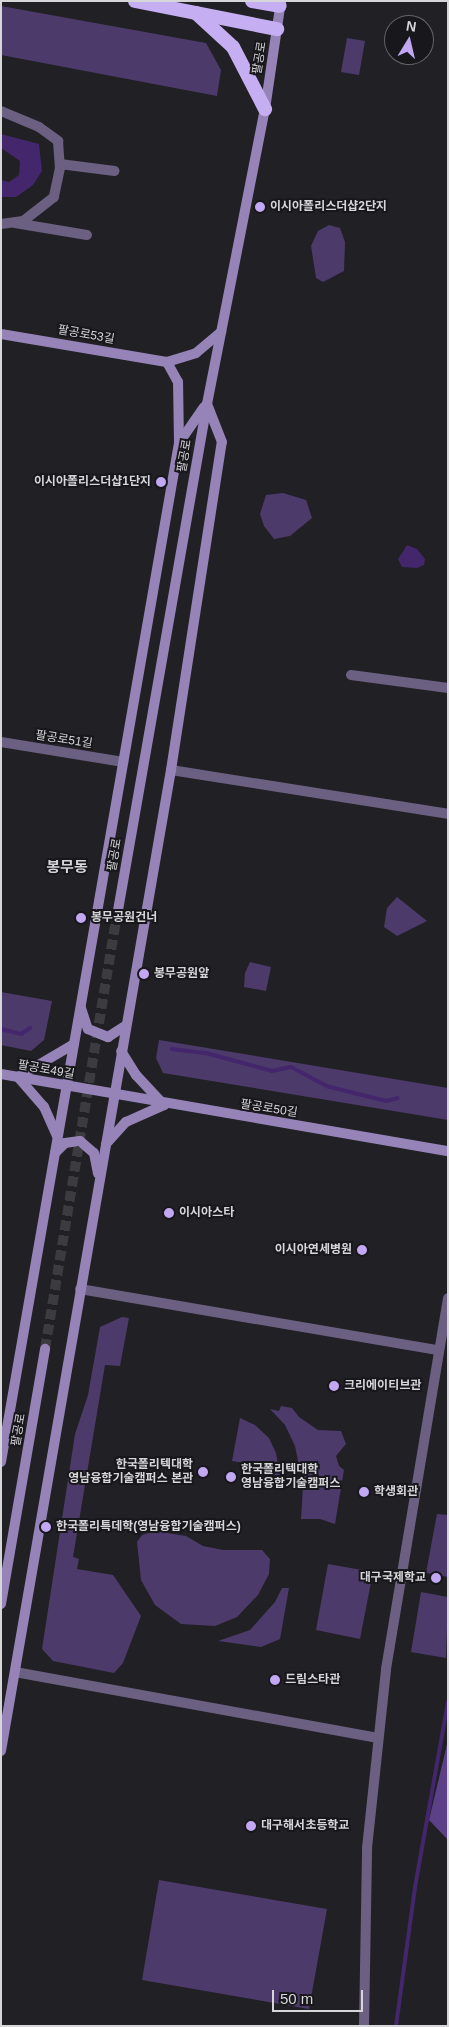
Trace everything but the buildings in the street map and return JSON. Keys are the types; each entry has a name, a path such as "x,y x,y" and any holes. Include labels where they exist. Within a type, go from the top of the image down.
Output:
{"highway":[{"path":"136,1 277,29"},
{"path":"252,1 281,4"},
{"path":"196,12 233,47 265,109"}],"main road":[{"name":"팔공로","path":"117,916 207,404 265,109 281,4"},
{"path":"1,1462 6,1409 74,1044 179,443 178,382 167,362 196,353 221,332"},
{"name":"팔공로53길","path":"1,334 167,362"},
{"path":"179,443 207,404"},
{"path":"1,1751 170,770 222,442 207,404"},
{"path":"80,1005 88,1029 108,1037 125,1026"},
{"path":"57,1137 44,1107 18,1077 74,1044"},
{"path":"106,1144 126,1122 164,1104 136,1074 121,1051"},
{"name":"팔공로49길","path":"1,1074 87,1090"},
{"name":"팔공로50길","path":"87,1090 448,1151"},
{"path":"54,1153 65,1143 80,1141 94,1153 100,1180"},
{"name":"팔공로","path":"1,1604 45,1349"}],"street":[{"path":"1,111 39,127 58,140 60,164 54,197 23,221 6,224"},
{"path":"60,164 115,171"},
{"path":"6,224 87,235"},
{"path":"352,675 448,688"},
{"name":"팔공로51길","path":"1,742 123,762"},
{"path":"170,770 448,814"},
{"path":"80,1289 438,1350"},
{"path":"364,2026 367,1848 378,1738 386,1669 448,1298"},
{"path":"16,1672 378,1738"}],"shaded area":[{"path":"1,6 206,43 221,70 217,96 1,55"},
{"path":"347,38 365,41 359,75 341,72"},
{"path":"1,134 39,144 42,171 33,185 16,197 1,197 1,180 9,182 19,175 20,161 1,148"},
{"path":"329,225 340,228 345,242 344,271 323,282 316,278 311,246 318,231"},
{"path":"283,493 306,500 312,518 290,536 274,539 264,526 260,514 266,495"},
{"path":"407,545 417,549 425,559 424,565 417,568 402,567 398,559"},
{"path":"397,897 427,921 397,936 384,927 387,908"},
{"path":"250,962 271,967 266,991 244,987 245,973"},
{"path":"1,992 52,1001 44,1040 31,1051 1,1045"},
{"path":"159,1040 448,1088 448,1120 163,1073 156,1058"},
{"path":"122,1317 129,1318 120,1366 105,1365 73,1557 79,1559 77,1569 113,1575 141,1616 123,1663 114,1673 53,1661 42,1649 75,1434 88,1395 100,1327"},
{"path":"281,1406 292,1408 299,1417 318,1430 341,1431 346,1444 336,1456 339,1466 344,1470 335,1524 320,1519 301,1519 303,1485 295,1446 285,1425 270,1409 279,1411"},
{"path":"240,1418 255,1425 269,1438 276,1453 281,1483 268,1481 261,1469 255,1465 232,1461"},
{"path":"437,1514 448,1515 448,1577 426,1573"},
{"path":"155,1531 186,1536 203,1546 223,1550 262,1550 270,1559 269,1574 258,1595 237,1617 215,1626 181,1624 155,1605 141,1580 137,1542 142,1535"},
{"path":"328,1564 373,1572 360,1639 316,1630"},
{"path":"282,1588 289,1588 280,1639 261,1647 218,1641 250,1630 275,1602"},
{"path":"421,1592 448,1597 446,1658 411,1652"},
{"path":"448,1740 448,1840 429,1820"},
{"path":"159,1880 327,1909 309,2009 142,1980"}],"waterway":[{"path":"1,1029 21,1034 30,1028"},
{"path":"172,1049 206,1053 272,1071 291,1067 326,1086 386,1101 398,1098"},
{"path":"396,2026 415,1887 448,1702"}],"tunnel":[{"path":"45,1349 117,916"}],"place":[{"name":"이시아폴리스더샵2단지","path":"260,207"},
{"name":"이시아폴리스더샵1단지","path":"161,482"},
{"name":"봉무공원건너","path":"81,918"},
{"name":"봉무공원앞","path":"144,974"},
{"name":"이시아스타","path":"169,1213"},
{"name":"이시아연세병원","path":"362,1250"},
{"name":"크리에이티브관","path":"334,1386"},
{"name":"한국폴리텍대학 영남융합기술캠퍼스 본관","path":"203,1472"},
{"name":"한국폴리텍대학 영남융합기술캠퍼스","path":"231,1477"},
{"name":"학생회관","path":"364,1492"},
{"name":"한국폴리특데학(영남융합기술캠퍼스)","path":"46,1527"},
{"name":"대구국제학교","path":"436,1578"},
{"name":"드림스타관","path":"275,1680"},
{"name":"대구해서초등학교","path":"251,1826"}],"district":[{"name":"봉무동","path":"67,867"}]}
